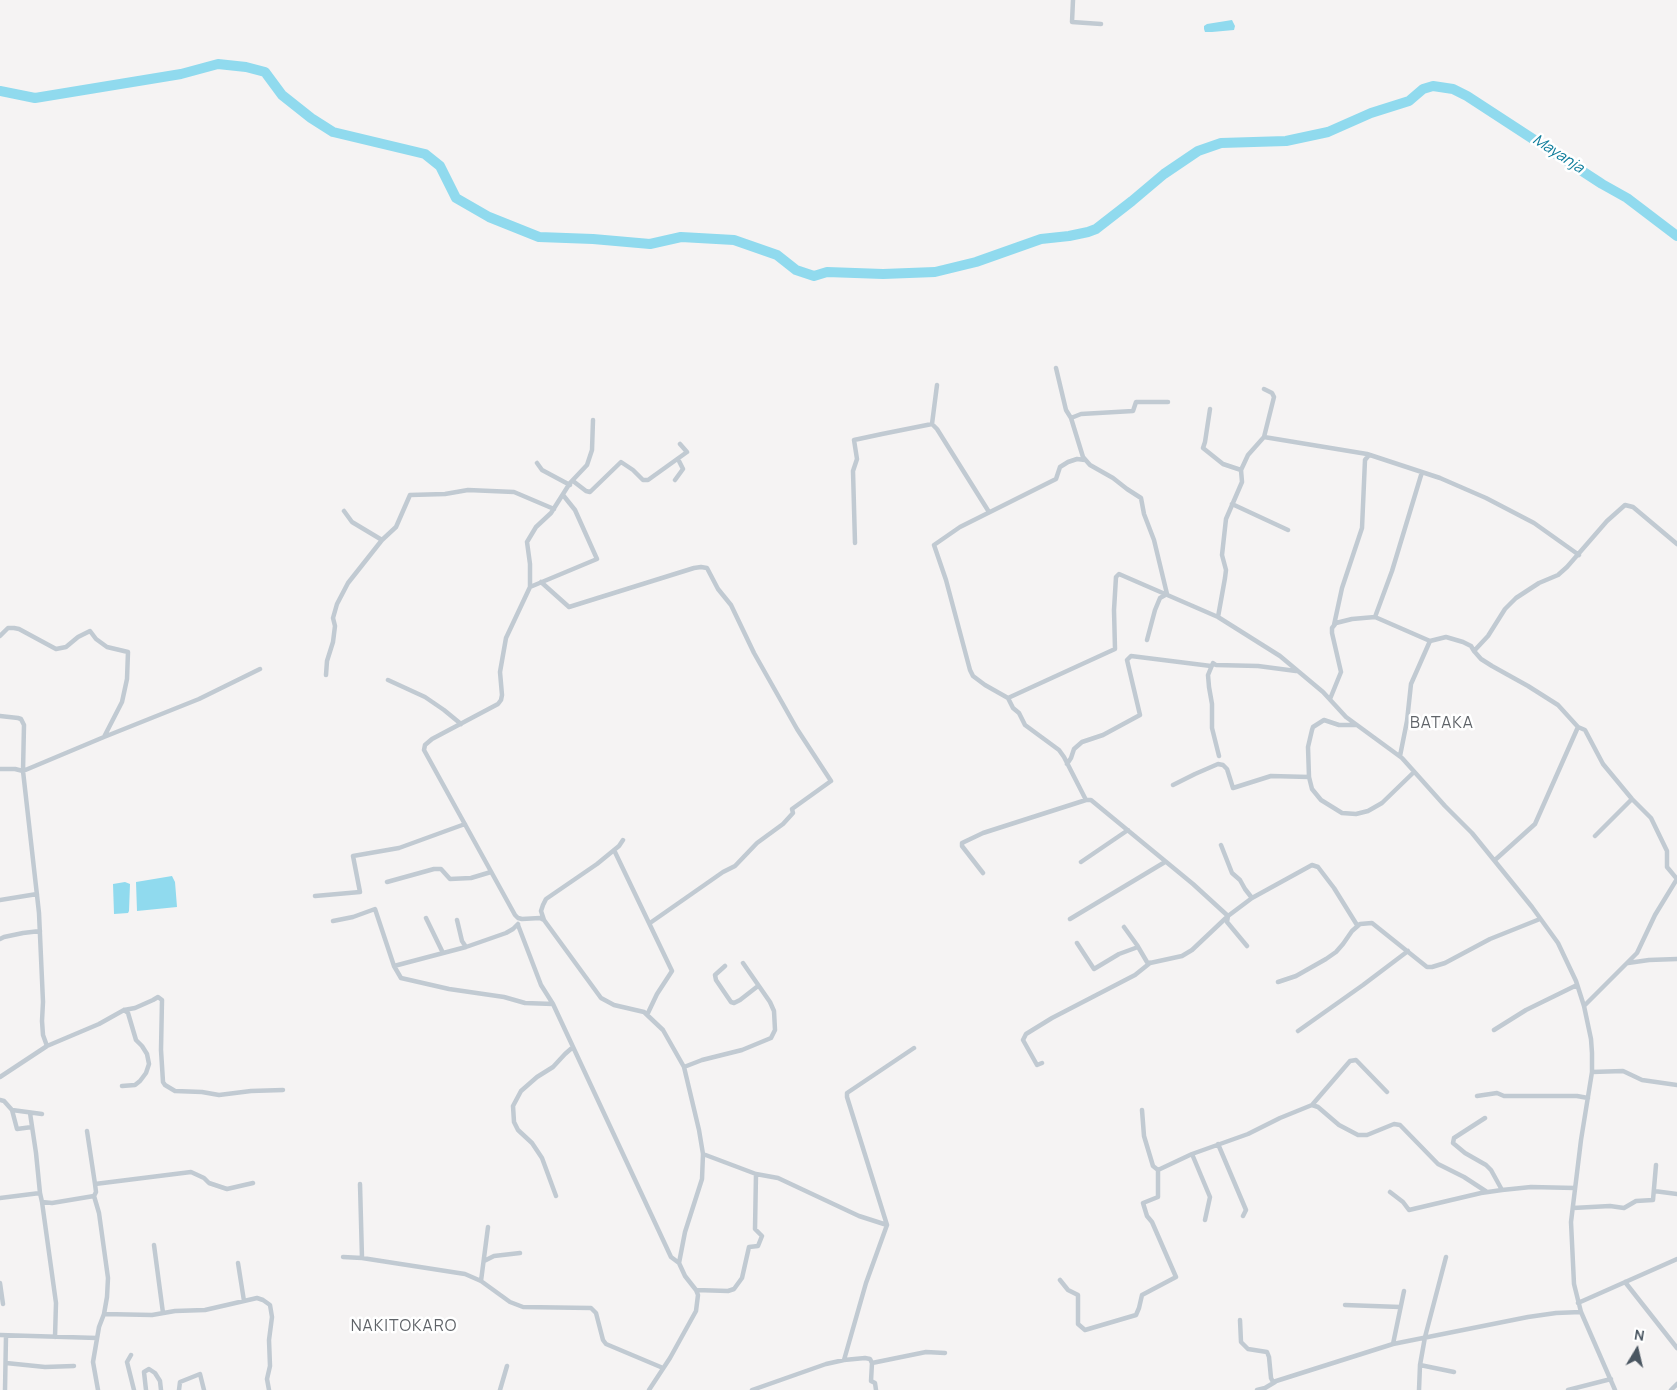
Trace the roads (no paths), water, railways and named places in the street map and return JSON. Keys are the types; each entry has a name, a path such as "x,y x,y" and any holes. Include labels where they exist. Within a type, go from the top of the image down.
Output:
{"street":[{"path":"1073,0 1072,22 1101,24"},
{"path":"1056,368 1066,410 1071,418 1085,460"},
{"path":"932,424 937,385"},
{"path":"1218,617 1226,578 1222,555 1226,519 1242,482 1241,470 1248,455 1264,437 1274,397 1272,393 1264,388"},
{"path":"1071,418 1081,414 1133,411 1136,402 1168,402"},
{"path":"1210,408 1203,448 1223,464 1241,470"},
{"path":"544,920 540,918 522,919 515,915 424,750 426,745 432,740 498,704 501,700 500,672 506,638 530,587 530,564 527,542 536,527 545,520 571,483 587,465 592,450 593,420"},
{"path":"932,424 989,512"},
{"path":"855,543 853,471 857,459 854,440 932,424"},
{"path":"1264,437 1368,455 1440,478 1494,502 1534,524 1579,555"},
{"path":"537,463 542,470 590,492 621,462 633,470 642,480 648,480 687,452 680,444"},
{"path":"1330,699 1341,672 1332,633 1342,588 1362,528 1364,460 1368,455"},
{"path":"675,480 683,469 678,459"},
{"path":"1086,800 1059,750 1025,725 1008,698 973,676 946,580 934,545 960,527 1056,480 1060,467 1068,462 1077,459 1085,460 1100,472 1113,478 1141,498 1144,514 1154,540 1167,594"},
{"path":"1375,618 1392,571 1422,472"},
{"path":"326,675 333,642 334,618 337,604 348,583 382,540 396,527 410,495 445,494 468,490 514,492 532,498 554,509"},
{"path":"530,587 597,559 575,510 563,496"},
{"path":"1232,504 1288,530"},
{"path":"1474,651 1488,636 1505,609 1516,598 1568,567 1607,521 1627,505 1633,507 1677,544"},
{"path":"344,511 352,522 382,540"},
{"path":"541,582 569,607 694,568 706,568 718,589 731,605 754,653 797,729 831,781 792,809 793,814 783,824 757,843 735,866 723,872 650,923"},
{"path":"1008,698 1115,649 1114,610 1117,575 1119,574 1218,617 1280,656 1297,672"},
{"path":"1147,640 1154,610 1160,598 1167,594"},
{"path":"1334,625 1346,620 1375,618 1430,641 1446,637 1471,646 1481,659 1558,705 1578,727 1585,730 1603,764 1650,818 1667,851 1667,867 1676,879 1655,914 1637,953 1584,1006"},
{"path":"0,636 8,628 19,629 56,650 66,647 78,637 90,631 96,639 107,646 128,652 127,679 122,702 104,737"},
{"path":"1400,756 1407,721 1411,684 1430,641"},
{"path":"1067,764 1074,749 1082,742 1103,735 1140,715 1127,660 1131,656 1211,666 1213,664 1258,666 1297,672 1308,677 1346,717 1400,756 1472,833 1558,943 1577,985 1584,1006 1591,1040 1592,1072 1575,1188 1572,1222 1572,1268 1581,1312 1616,1390"},
{"path":"1211,666 1208,675 1212,704 1212,728 1219,756"},
{"path":"0,769 23,771 199,699 260,669"},
{"path":"388,680 425,697 461,724"},
{"path":"0,716 18,718 23,721 23,771 37,894 43,1002 42,1022 43,1035 47,1046"},
{"path":"1356,725 1340,725 1324,720 1313,727 1308,747 1309,777 1312,789 1321,800 1342,813 1356,814 1368,811 1382,804 1414,772"},
{"path":"1495,860 1535,824 1578,727"},
{"path":"1173,785 1218,764 1223,764 1227,769 1233,788 1271,776 1309,777"},
{"path":"1595,836 1632,799"},
{"path":"983,873 962,846 962,843 983,833 1091,800 1193,884 1228,916"},
{"path":"315,896 360,892 353,856 399,848 465,824"},
{"path":"1081,862 1128,830"},
{"path":"623,840 597,864 546,899 541,911 544,920 601,998 614,1005 647,1014 663,1030 684,1068 703,1154 702,1179 682,1243 679,1263"},
{"path":"1221,845 1232,873 1240,880 1252,898"},
{"path":"614,850 672,971 647,1014"},
{"path":"1070,919 1165,862"},
{"path":"1042,1063 1037,1066 1023,1040 1026,1034 1052,1018 1135,975 1150,964 1188,953 1228,916 1252,898 1310,866 1315,865 1318,867 1334,888 1357,925"},
{"path":"388,882 434,869 441,869 450,879 471,878 491,872"},
{"path":"0,900 37,894"},
{"path":"333,921 353,917 375,909 394,966 401,978 449,989 504,997 525,1003 553,1004"},
{"path":"1228,916 1226,922 1247,946"},
{"path":"426,918 443,953"},
{"path":"394,966 466,947 506,933 518,925 522,919"},
{"path":"1278,982 1296,976 1331,955 1343,944 1357,925 1372,923 1427,967 1432,968 1445,964 1485,942 1540,919"},
{"path":"457,920 462,941 466,947"},
{"path":"518,925 541,985 553,1004 671,1257 679,1263 698,1295 696,1311 670,1358 649,1390"},
{"path":"1124,926 1150,964"},
{"path":"0,939 4,936 40,931"},
{"path":"1078,944 1094,969 1119,954 1138,947"},
{"path":"1298,1031 1408,951"},
{"path":"1628,963 1677,959"},
{"path":"684,1068 702,1060 742,1050 771,1038 775,1030 774,1012 770,1002 743,963"},
{"path":"725,966 715,976 731,1002 734,1003 758,986"},
{"path":"1494,1030 1526,1010 1577,985"},
{"path":"0,1077 47,1046 99,1024 124,1010 135,1008 154,1000 158,996 162,1000 161,1050 163,1082 166,1085 175,1090 202,1092 219,1096 251,1091 283,1090"},
{"path":"122,1086 135,1085 140,1081 146,1072 148,1064 147,1054 136,1040 128,1013 124,1010"},
{"path":"556,1196 542,1158 532,1143 518,1130 514,1122 513,1106 522,1091 537,1077 553,1067 573,1047"},
{"path":"844,1360 866,1283 887,1225 847,1093 914,1048"},
{"path":"1158,1170 1192,1154 1248,1134 1312,1105 1350,1061 1356,1060 1387,1092"},
{"path":"1592,1072 1617,1070 1642,1080 1677,1085"},
{"path":"1477,1096 1497,1093 1504,1096 1577,1096 1588,1098"},
{"path":"0,1100 4,1101 12,1110 17,1129 32,1127"},
{"path":"1312,1105 1318,1107 1339,1125 1358,1135 1367,1135 1394,1124 1400,1125 1438,1164 1464,1177 1487,1192"},
{"path":"12,1110 42,1114"},
{"path":"1142,1110 1144,1136 1153,1166 1158,1170"},
{"path":"30,1113 56,1303 55,1337"},
{"path":"1485,1118 1454,1138 1453,1143 1465,1153 1486,1165 1491,1170 1502,1190"},
{"path":"87,1131 96,1192 94,1196 99,1213 108,1278 104,1314 98,1327 93,1362 98,1390"},
{"path":"1218,1144 1246,1210 1243,1216"},
{"path":"703,1154 756,1174 778,1178 859,1216 887,1225"},
{"path":"1192,1154 1210,1197 1205,1220"},
{"path":"1573,1208 1598,1206 1624,1208 1636,1202 1653,1200 1656,1165"},
{"path":"1060,1280 1068,1290 1078,1295 1078,1324 1085,1330 1136,1315 1142,1295 1176,1278 1152,1222 1147,1216 1143,1203 1158,1197 1158,1170"},
{"path":"95,1184 191,1172 204,1178 209,1183 227,1189 253,1183"},
{"path":"696,1290 728,1291 734,1289 742,1278 749,1247 758,1246 762,1236 755,1229 756,1174"},
{"path":"360,1184 362,1258"},
{"path":"1390,1192 1403,1202 1409,1210 1502,1190 1531,1187 1575,1188"},
{"path":"1654,1191 1677,1194"},
{"path":"0,1198 40,1194"},
{"path":"42,1202 60,1202 94,1196"},
{"path":"481,1281 488,1227"},
{"path":"154,1245 163,1313"},
{"path":"484,1262 494,1256 520,1253"},
{"path":"343,1257 362,1258 465,1274 481,1281 510,1302 523,1307 591,1308 596,1313 603,1340 606,1344 663,1368"},
{"path":"1419,1390 1420,1365 1425,1337 1446,1257"},
{"path":"1578,1303 1677,1260"},
{"path":"238,1263 244,1301"},
{"path":"1625,1282 1677,1348"},
{"path":"0,1283 3,1304"},
{"path":"1392,1344 1404,1291"},
{"path":"104,1314 143,1316 220,1308 256,1298 263,1300 270,1305 272,1317 269,1340 270,1366 267,1379 269,1390"},
{"path":"1345,1305 1400,1307"},
{"path":"1257,1390 1274,1382 1392,1344 1528,1317 1581,1312"},
{"path":"1240,1320 1241,1342 1248,1349 1267,1352 1270,1378 1274,1382"},
{"path":"0,1335 96,1338"},
{"path":"5,1390 6,1336"},
{"path":"872,1363 926,1352 945,1353"},
{"path":"131,1355 127,1362 134,1390"},
{"path":"752,1390 807,1370 844,1360 865,1358 870,1359 872,1363 871,1380 875,1384 876,1390"},
{"path":"6,1363 45,1367 74,1366"},
{"path":"1420,1365 1454,1372"},
{"path":"500,1390 507,1366"},
{"path":"146,1390 144,1372 149,1369 160,1381 161,1390"},
{"path":"179,1390 180,1382 200,1374 204,1390"},
{"path":"1568,1390 1611,1379"},
{"path":"1671,1390 1677,1384"}],"water":[{"path":"1232,20 1235,26 1234,30 1205,32 1204,26 1207,24"},
{"path":"172,876 175,882 177,907 137,911 136,882"},
{"path":"125,882 130,884 129,911 128,913 114,914 113,884"}],"waterway":[{"name":"Mayanja","path":"0,91 35,98 181,74 218,64 246,67 265,72 282,95 311,118 333,132 425,154 440,166 456,198 489,217 539,237 650,244 681,237 734,240 777,255 796,270 814,276 827,272 883,274 935,272 976,262 1041,239 1088,232 1096,229 1164,174 1198,151 1221,143 1286,141 1328,132 1371,113 1409,101 1423,89 1433,86 1453,89 1467,96 1602,184 1627,198 1677,236"}],"district":[{"name":"BATAKA","path":"1442,724"},
{"name":"NAKITOKARO","path":"404,1327"}]}
